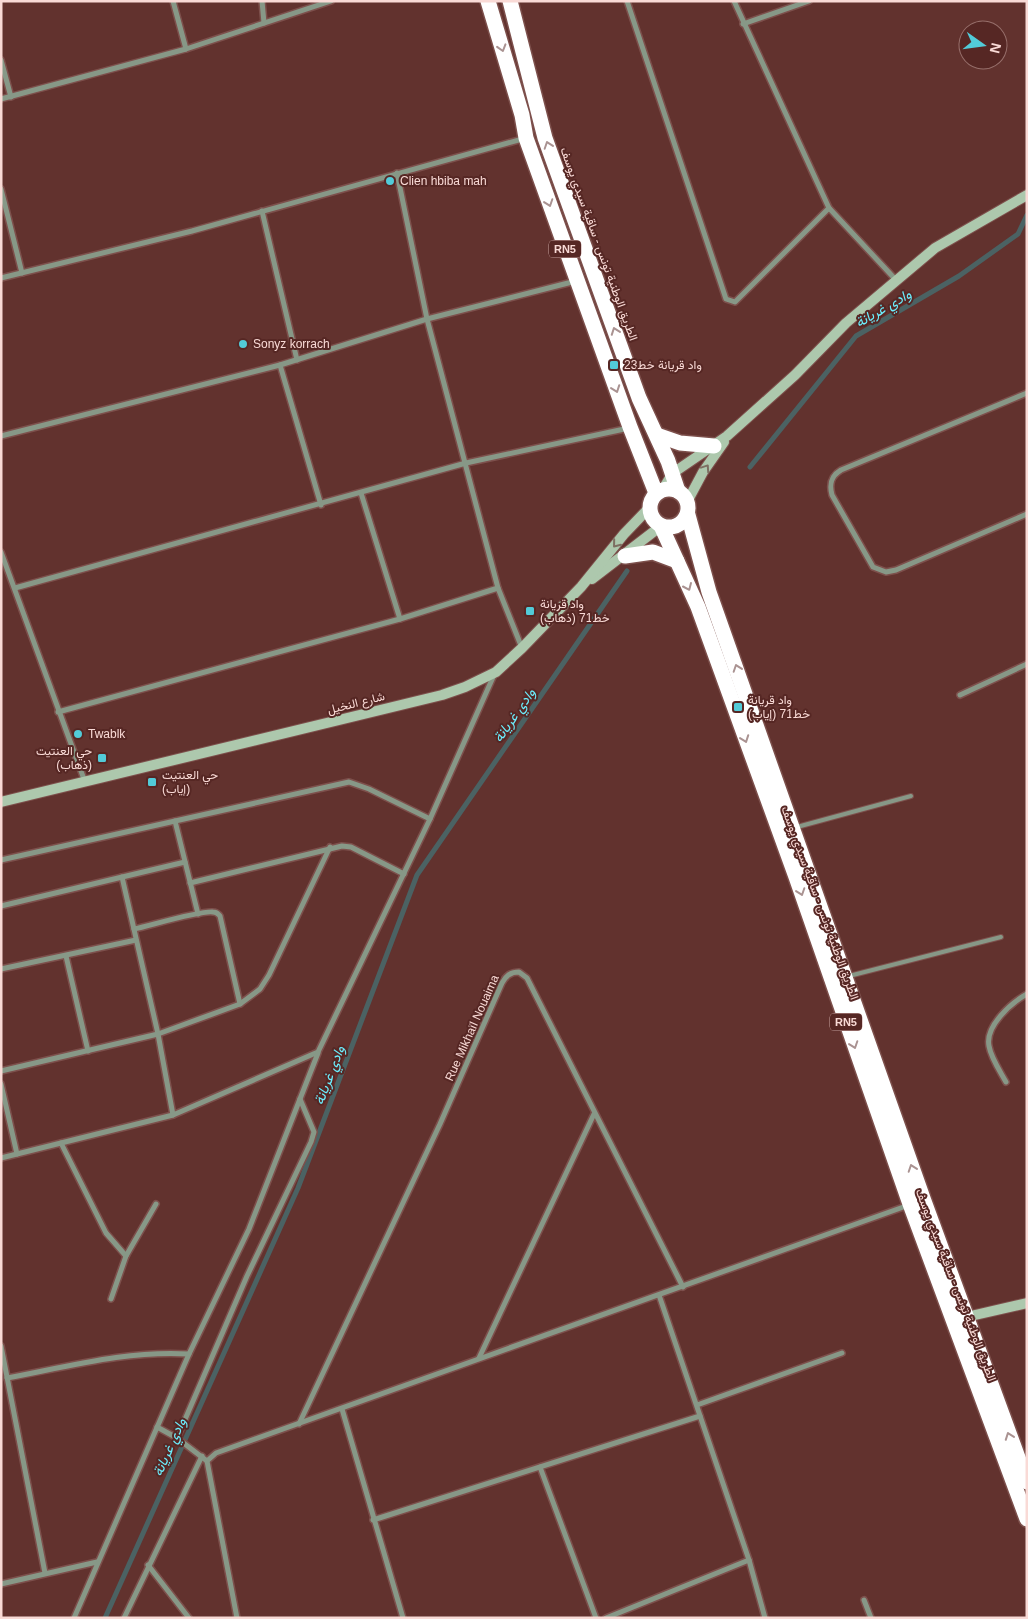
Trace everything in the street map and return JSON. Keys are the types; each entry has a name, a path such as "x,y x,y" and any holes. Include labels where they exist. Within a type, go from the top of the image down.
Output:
{"highway":[{"name":"الطريق الوطنية تونس - ساقية سيدي يوسف","path":"488,1 522,115 526,138 577,281 630,428 674,498 709,592 845,977 917,1203"},
{"name":"الطريق الوطنية تونس - ساقية سيدي يوسف","path":"510,1 545,138 640,398 673,473 674,498"},
{"path":"657,436 680,443 714,446"},
{"path":"649,508 650,500 674,498 680,524 661,526"},
{"name":"RN5","path":"649,508 655,522 661,526"},
{"name":"الطريق الوطنية تونس - ساقية سيدي يوسف","path":"661,526 698,607 792,868 960,1318 1027,1482"},
{"path":"624,556 653,552 677,561"},
{"name":"الطريق الوطنية تونس - ساقية سيدي يوسف","path":"960,1318 1027,1519"}],"main road":[{"path":"673,473 728,436 795,375 846,323 935,248 1027,195"},
{"path":"674,498 703,472 728,436"},
{"name":"شارع النخيل","path":"1,802 442,695 465,687 496,672 522,648 581,587 624,534 649,508"},
{"path":"581,587 661,526"},
{"path":"960,1318 1027,1303"}],"street":[{"path":"172,1 186,49"},
{"path":"262,1 264,23"},
{"path":"1,99 186,49 331,1"},
{"path":"627,1 726,299 735,302 829,208"},
{"path":"734,1 829,208 897,281"},
{"path":"743,24 809,1"},
{"path":"1,60 11,97"},
{"path":"1,278 192,231 526,138"},
{"path":"397,173 427,319 498,588 522,648"},
{"path":"1,189 22,273"},
{"path":"262,211 297,360"},
{"path":"1,436 280,365 427,319 577,281"},
{"path":"280,365 321,505"},
{"path":"1027,393 842,470 834,474 830,487 832,495 873,567 886,572 896,570 1027,514"},
{"path":"16,588 361,494 466,463 630,428"},
{"path":"361,494 400,619"},
{"path":"1,552 16,588 58,712 85,782"},
{"path":"58,712 400,619 498,588"},
{"path":"960,695 1027,664"},
{"path":"74,1618 189,1354 249,1229 318,1052 430,819 496,672"},
{"path":"1,860 349,782 369,789 430,819"},
{"path":"175,821 198,914"},
{"path":"190,883 330,847 351,847 404,874"},
{"path":"1,1071 158,1034 240,1004 260,989 269,975 330,847"},
{"path":"1,906 185,862"},
{"path":"122,877 158,1034 173,1115"},
{"path":"134,929 212,911 220,916 240,1004"},
{"path":"1,970 136,940"},
{"path":"66,956 88,1051"},
{"name":"Rue Mikhaïl Nouaima","path":"299,1424 440,1124 507,975 519,972 527,978 683,1287"},
{"path":"1006,1082 988,1045 993,1025 1000,1014 1027,994"},
{"path":"1,1158 173,1115 318,1052"},
{"path":"1,1084 18,1154"},
{"path":"177,1438 247,1276 311,1142 314,1132 300,1099"},
{"path":"479,1358 594,1114"},
{"path":"61,1143 106,1233 126,1256"},
{"path":"207,1461 225,1450 479,1358 683,1287 739,1264 917,1203"},
{"path":"111,1299 126,1256 156,1204"},
{"path":"659,1295 748,1560 765,1618"},
{"path":"1,1346 45,1573"},
{"path":"7,1378 100,1360 163,1352 189,1354"},
{"path":"697,1405 842,1353"},
{"path":"342,1408 403,1618"},
{"path":"373,1520 700,1416"},
{"path":"157,1427 177,1438 207,1461 236,1618"},
{"path":"124,1618 202,1456"},
{"path":"540,1467 596,1618"},
{"path":"606,1618 748,1560"},
{"path":"1,1584 98,1562"},
{"path":"148,1565 189,1618"},
{"path":"864,1600 871,1618"}],"lane":[{"path":"792,828 911,796"},
{"path":"845,977 1001,936"}],"waterway":[{"name":"وادي غريانة","path":"750,467 856,336 959,276 1018,234 1027,215"},
{"name":"وادي غريانة","path":"105,1618 298,1188 417,875 627,571"}],"place":[{"name":"Clien hbiba mah","path":"390,181"},
{"name":"Sonyz korrach","path":"243,344"},
{"name":"واد قريانة خط23","path":"614,365"},
{"name":"واد قريانة خط71 (ذهاب)","path":"530,611"},
{"name":"واد قريانة خط71 (إياب)","path":"738,707"},
{"name":"Twablk","path":"78,734"},
{"name":"حي العنتيت (ذهاب)","path":"102,758"},
{"name":"حي العنتيت (إياب)","path":"152,782"}]}
